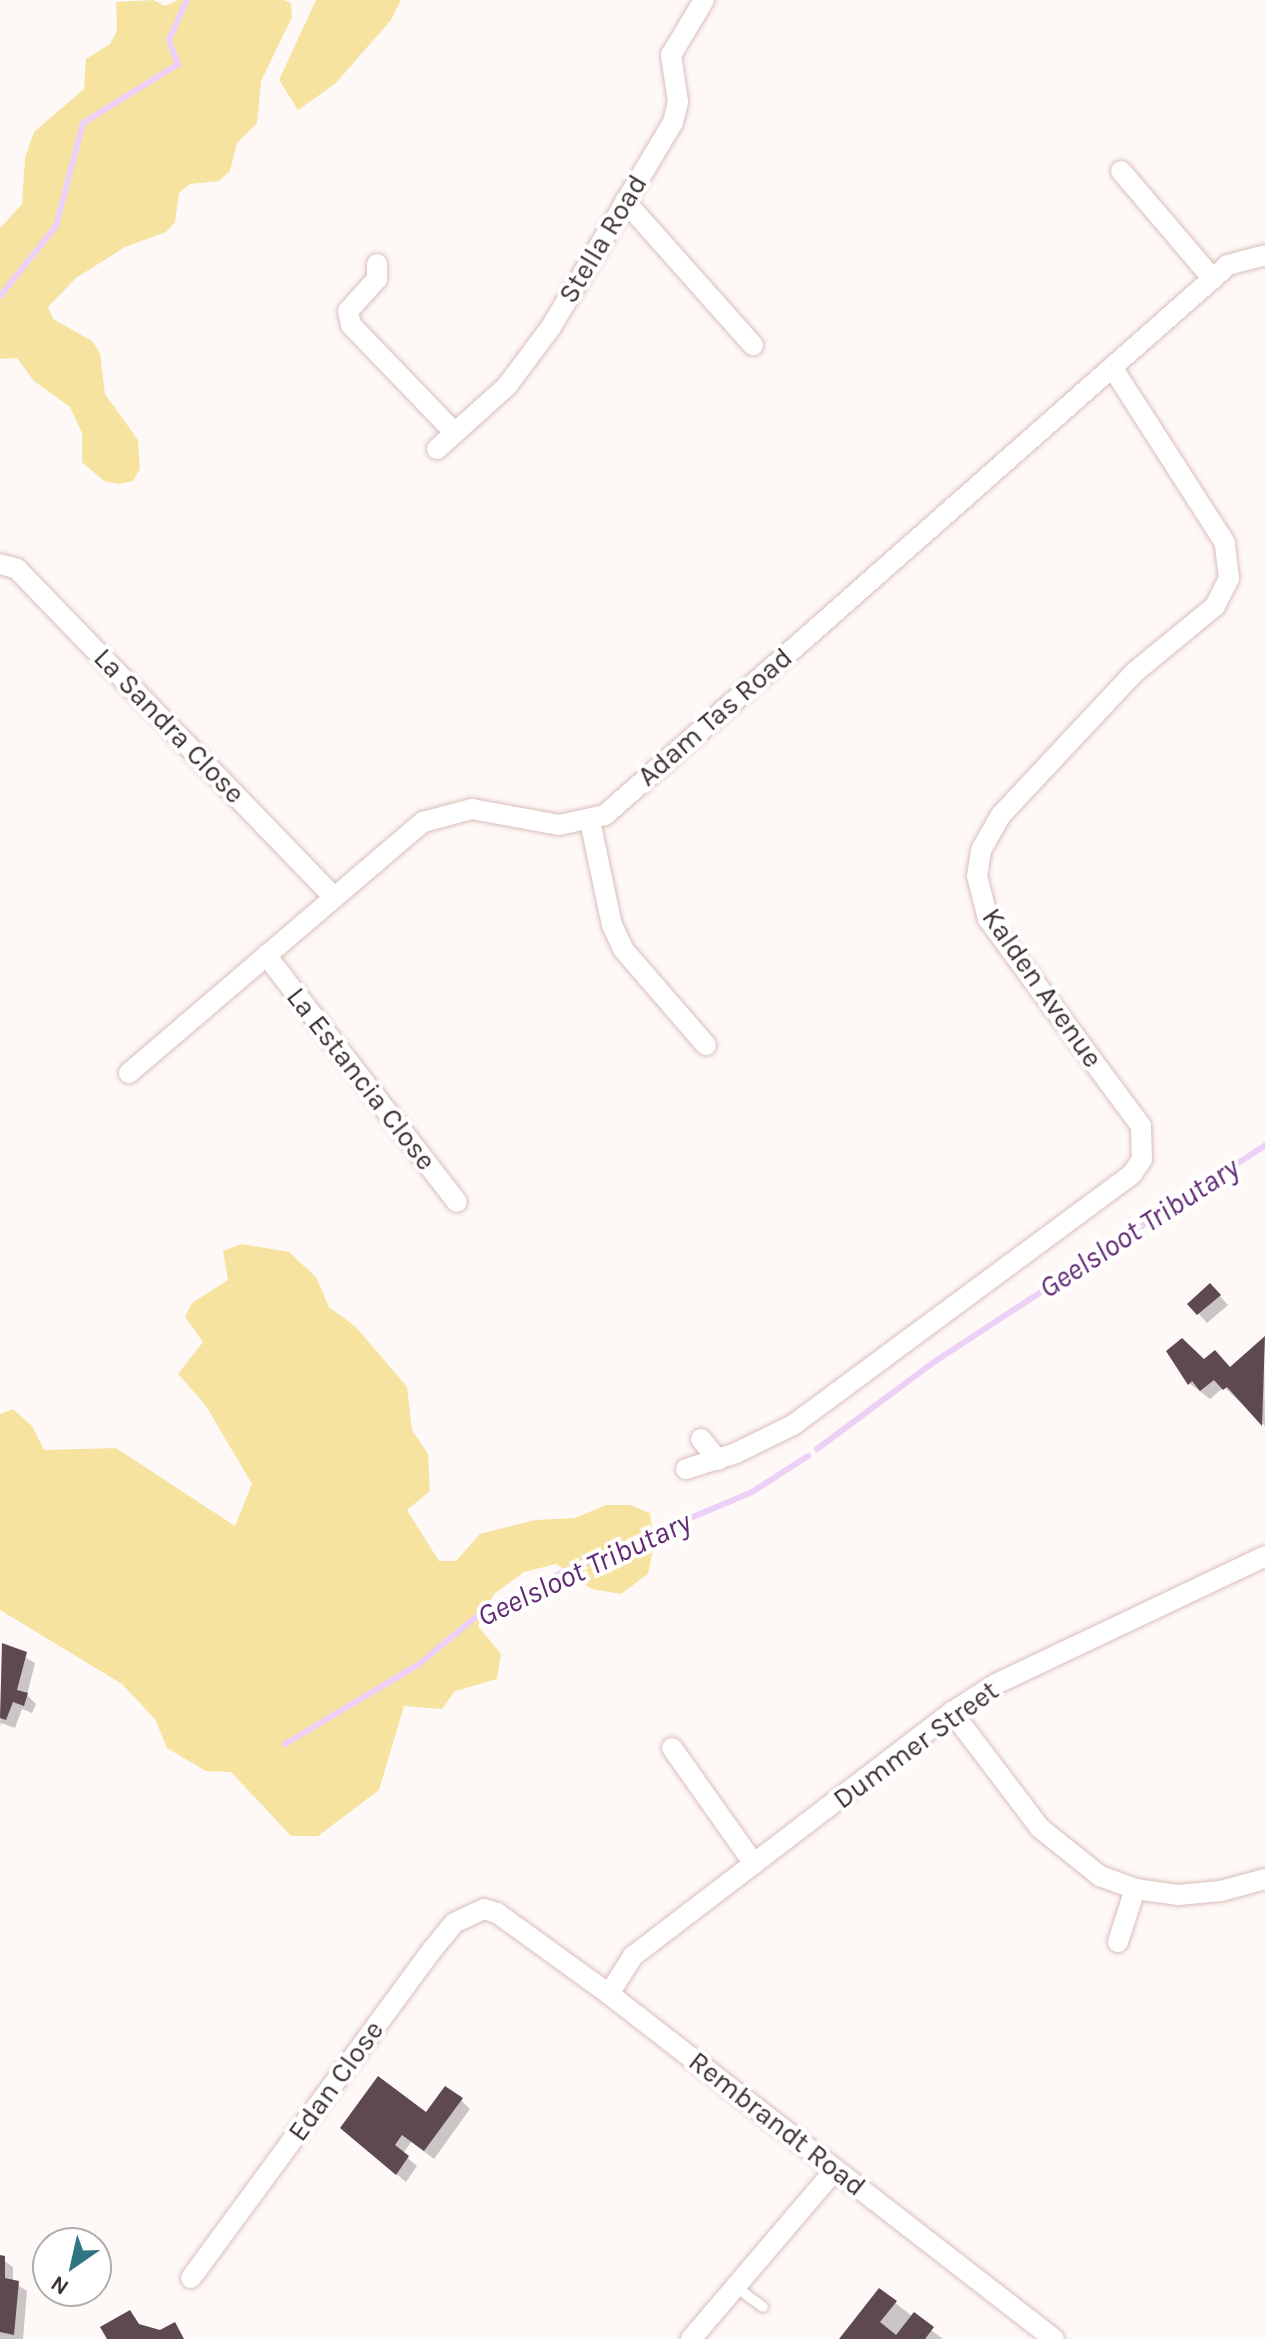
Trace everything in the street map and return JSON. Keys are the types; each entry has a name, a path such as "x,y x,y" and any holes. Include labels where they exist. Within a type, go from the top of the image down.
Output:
{"street":[{"name":"Stella Road","path":"437,449 507,386 536,350 673,122 678,102 671,55 704,0"},
{"path":"1121,171 1213,279"},
{"path":"625,201 753,345"},
{"name":"Adam Tas Road","path":"590,821 605,815 1228,265 1265,255"},
{"path":"377,264 379,275 348,311 351,325 454,432"},
{"name":"Kalden Avenue","path":"686,1469 718,1460 793,1425 1132,1174 1142,1159 1141,1126 988,919 977,876 981,850 1001,815 1135,672 1215,606 1229,578 1225,543 1112,367"},
{"name":"La Sandra Close","path":"0,564 17,569 333,896"},
{"path":"129,1073 409,831 439,815 489,809 559,825 590,821 612,925 623,949 706,1045"},
{"name":"La Estancia Close","path":"266,955 457,1202"},
{"path":"701,1439 718,1460"},
{"name":"Dummer Street","path":"609,1994 633,1956 952,1712 996,1684 1265,1556"},
{"path":"952,1712 1053,1842 1100,1876 1135,1889 1200,1894 1265,1879"},
{"path":"672,1748 754,1864"},
{"path":"1118,1942 1135,1889"},
{"name":"Edan Close","path":"191,2278 440,1940 471,1911 497,1913"},
{"name":"Rembrandt Road","path":"497,1913 609,1994 1054,2339"},
{"path":"691,2339 835,2170"}],"lane":[{"path":"737,2288 763,2307"}],"shaded area":[{"path":"153,0 165,6 178,0 284,0 291,3 292,17 261,81 257,123 237,143 230,171 219,181 190,184 179,193 175,222 166,232 125,247 76,278 48,307 53,319 92,341 100,353 105,394 138,440 140,469 133,481 119,484 104,481 82,462 82,433 70,407 34,381 17,358 0,359 0,228 22,204 25,158 34,132 84,89 86,59 110,44 117,31 116,2"},
{"path":"316,0 401,0 391,20 335,84 298,110 279,80"},
{"path":"242,1244 289,1252 316,1277 329,1307 356,1327 407,1387 412,1430 428,1454 430,1491 407,1510 439,1561 456,1561 480,1534 535,1520 575,1518 606,1505 630,1505 650,1513 654,1545 648,1574 621,1594 592,1589 556,1564 524,1572 494,1594 478,1626 501,1654 497,1679 455,1691 442,1709 404,1706 379,1790 318,1836 291,1836 231,1772 206,1771 167,1748 155,1719 122,1684 0,1610 0,1414 13,1409 32,1426 44,1450 116,1448 235,1526 252,1484 206,1406 178,1374 203,1342 185,1317 192,1303 228,1280 223,1251"}],"building":[{"path":"1210,1283 1221,1295 1197,1315 1187,1304"},
{"path":"1265,1336 1262,1426 1227,1387 1223,1390 1214,1380 1200,1391 1192,1381 1188,1385 1166,1351 1182,1338 1204,1359 1215,1350 1230,1367"},
{"path":"2,1643 27,1652 17,1690 28,1693 24,1706 13,1702 6,1720 0,1718"},
{"path":"378,2076 426,2112 445,2086 463,2098 424,2151 402,2135 395,2145 409,2156 396,2175 340,2128"},
{"path":"0,2255 5,2256 5,2278 19,2281 14,2335 0,2332"},
{"path":"879,2288 897,2301 880,2322 896,2335 914,2312 934,2327 925,2339 839,2339"},
{"path":"130,2310 139,2324 160,2330 175,2322 184,2339 107,2339 100,2327"}],"waterway":[{"path":"0,296 56,226 83,123 178,64 169,40 187,0"},
{"name":"Geelsloot Tributary","path":"817,1449 934,1362 1265,1145"},
{"name":"Geelsloot Tributary","path":"285,1744 419,1664 477,1616 565,1571 752,1492 808,1456"}]}
